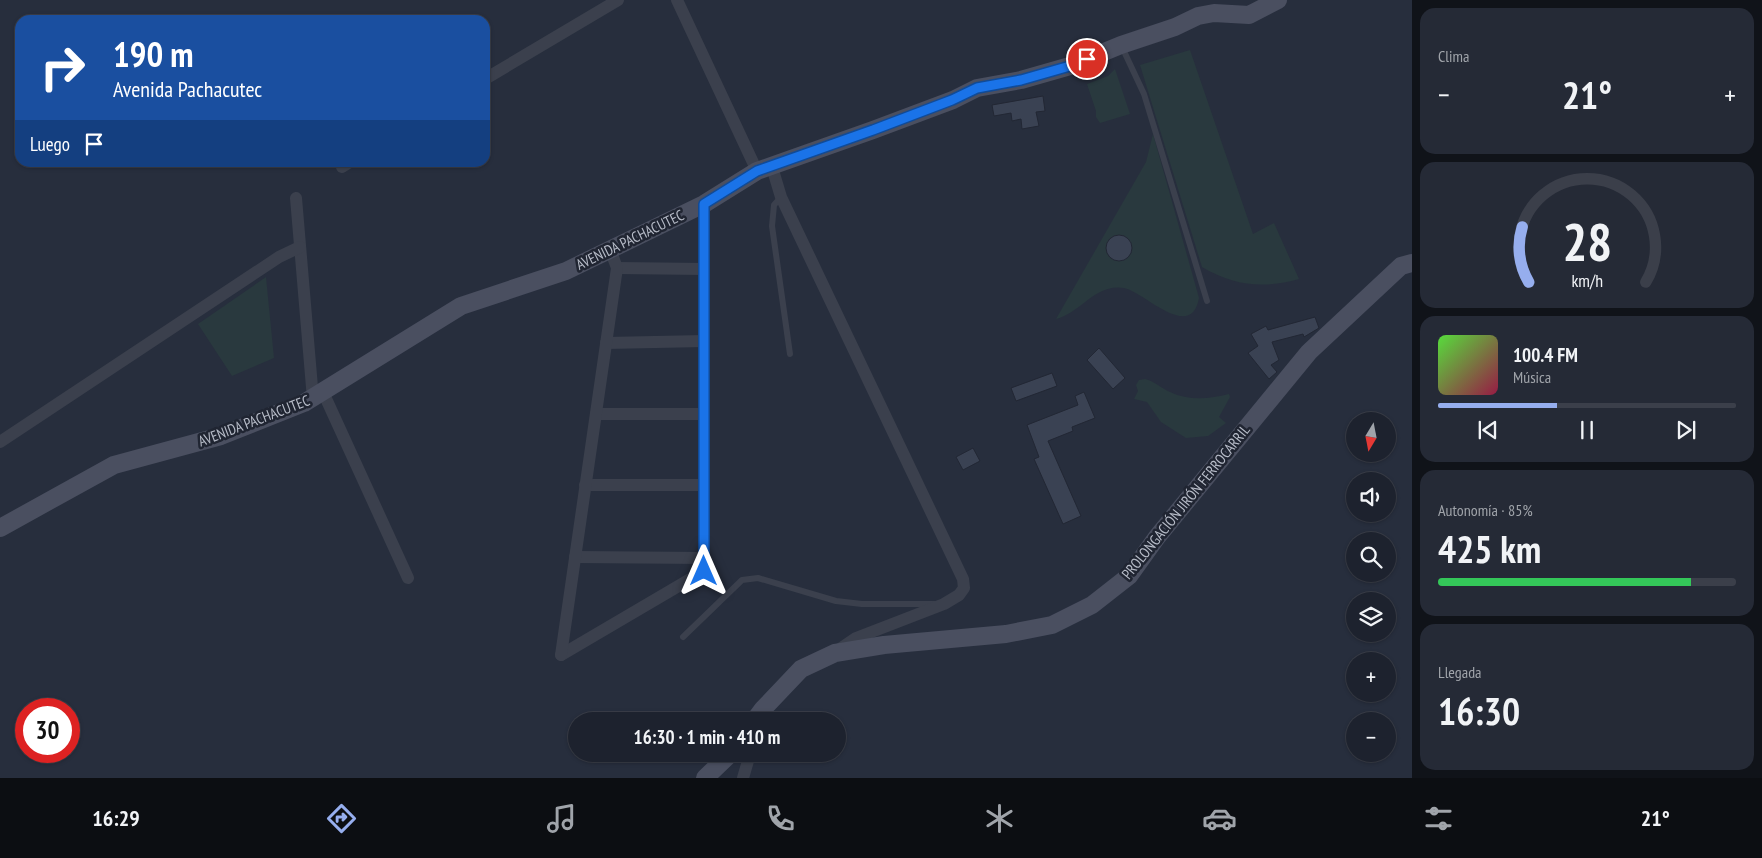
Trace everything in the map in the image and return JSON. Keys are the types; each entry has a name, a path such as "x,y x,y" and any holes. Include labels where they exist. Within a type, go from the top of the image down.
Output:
{"main road":[{"name":"AVENIDA PACHACUTEC","path":"0,528 114,465 221,436 318,396 461,306 566,271 704,204 764,169 952,100 977,88 1021,80 1070,66 1121,45 1175,27 1198,16 1214,13 1249,15 1278,0"},
{"name":"PROLONGACIÓN JIRÓN FERROCARRIL","path":"763,712 801,669 835,653 884,645 1006,634 1052,625 1092,605 1129,576 1157,537 1309,352 1401,266 1412,263"},
{"path":"705,778 722,762"}],"street":[{"path":"490,76 618,0"},
{"path":"677,0 764,169 781,197 963,579 964,588 959,595 944,604 856,638 835,653"},
{"path":"296,198 318,396 408,578"},
{"path":"610,249 617,268 561,654 704,571 704,204"},
{"path":"0,442 279,257 300,247"},
{"path":"617,268 704,269"},
{"path":"606,343 704,342"},
{"path":"596,414 704,414"},
{"path":"586,485 704,485"},
{"path":"575,557 704,558"},
{"path":"743,778 748,762"}],"lane":[{"path":"1121,45 1144,94 1207,301"},
{"path":"781,197 774,206 772,226 790,354"},
{"path":"683,638 742,580 758,578 836,601 862,604 944,604"}],"shaded area":[{"path":"1190,50 1253,234 1274,223 1299,279 1274,284 1249,284 1226,278 1202,267 1140,65"},
{"path":"1115,69 1130,114 1100,123 1096,117 1096,111 1087,84 1108,76"},
{"path":"1153,134 1199,298 1194,311 1187,316 1177,315 1166,311 1132,291 1124,288 1114,288 1096,294 1065,316 1056,319 1146,162"},
{"path":"266,277 274,358 232,376 198,324"},
{"path":"1145,379 1184,397 1207,398 1229,394 1230,397 1219,417 1226,423 1208,436 1186,438 1161,422 1147,402 1134,399 1138,391 1136,385 1139,380"}],"building":[{"path":"1043,96 1045,111 1036,112 1039,126 1022,129 1021,119 1012,121 1011,113 994,116 992,105"},
{"path":"1119,235 1128,239 1132,248 1128,257 1119,261 1110,257 1106,248 1110,239"},
{"path":"1315,317 1319,328 1304,337 1303,334 1272,342 1279,360 1271,365 1277,372 1269,379 1248,353 1258,346 1251,334 1266,326 1268,330"},
{"path":"1099,348 1125,378 1113,389 1087,360"},
{"path":"1052,373 1057,386 1016,401 1011,388"},
{"path":"1084,392 1095,418 1072,427 1073,431 1048,441 1081,516 1063,524 1034,459 1039,457 1027,425 1078,405 1075,396"},
{"path":"973,448 980,461 963,470 956,457"}],"route":[{"path":"704,571 704,204 757,171 834,145 952,100 977,88 993,83 1021,80 1070,66 1087,59"}]}
